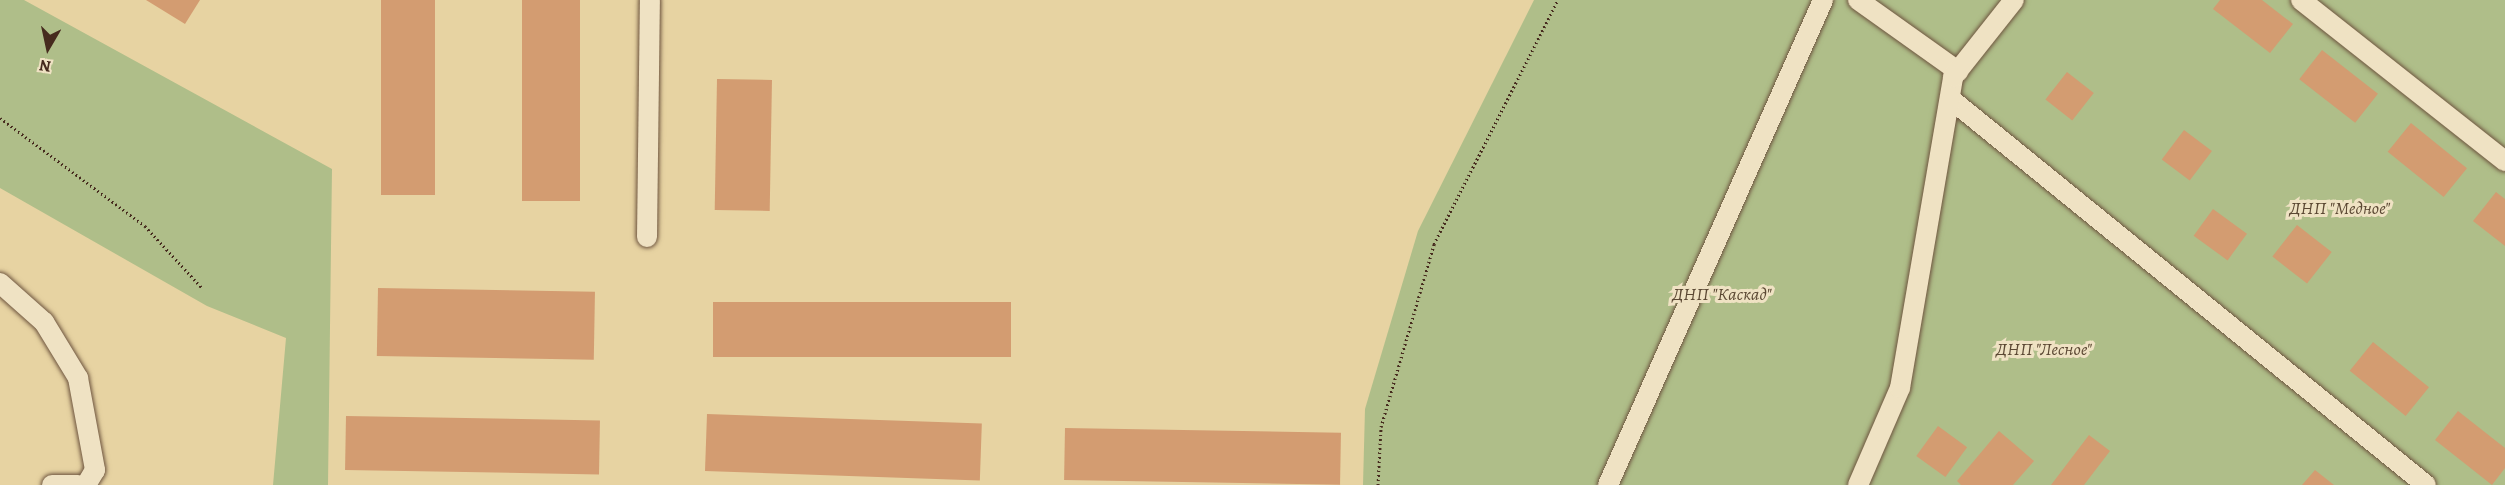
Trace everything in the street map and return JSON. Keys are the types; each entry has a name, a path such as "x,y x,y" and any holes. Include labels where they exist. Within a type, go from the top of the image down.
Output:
{"street":[{"path":"647,237 650,0"},
{"path":"1608,485 1823,0"},
{"path":"1858,0 1958,71"},
{"path":"1858,485 1900,388 1940,130 1953,101 1958,71 2014,0"},
{"path":"2301,0 2505,162"},
{"path":"1953,101 2426,485"},
{"path":"0,283 44,322 78,378 95,470 86,485"},
{"path":"52,485 78,485"}],"path":[{"path":"1378,485 1381,427 1434,244 1558,0"},
{"path":"0,118 145,226 201,287"}],"green space":[{"path":"0,0 24,0 332,169 328,485 273,485 286,338 207,306 0,188"},
{"path":"1534,0 2505,0 2505,485 1363,485 1365,409 1418,231"}],"building":[{"path":"146,0 200,0 185,24"},
{"path":"381,0 435,0 435,195 381,195"},
{"path":"522,0 580,0 580,201 522,201"},
{"path":"2220,0 2262,0 2293,24 2270,53 2213,9"},
{"path":"2322,50 2378,94 2355,123 2299,79"},
{"path":"2067,72 2094,93 2072,121 2045,100"},
{"path":"717,79 772,80 770,211 715,210"},
{"path":"2411,123 2467,168 2444,197 2388,152"},
{"path":"2184,130 2212,151 2190,181 2162,160"},
{"path":"2496,192 2505,199 2505,246 2473,221"},
{"path":"2213,209 2247,234 2228,260 2194,236"},
{"path":"2297,225 2332,252 2307,284 2272,257"},
{"path":"378,288 595,292 594,360 377,356"},
{"path":"713,302 1011,302 1011,357 713,357"},
{"path":"2373,342 2429,387 2406,416 2350,371"},
{"path":"2458,411 2505,448 2505,468 2492,485 2435,440"},
{"path":"707,414 982,424 980,481 705,471"},
{"path":"346,416 600,420 599,474 345,470"},
{"path":"1938,426 1967,447 1945,477 1916,456"},
{"path":"1065,428 1341,433 1340,485 1064,480"},
{"path":"1999,431 2034,461 2013,485 1961,485 1957,481"},
{"path":"2089,435 2110,451 2084,485 2051,485"},
{"path":"2315,470 2334,485 2302,485"}],"park label":[{"name":"ДНП \"Медное\"","path":"2340,208"},
{"name":"ДНП \"Каскад\"","path":"1722,294"},
{"name":"ДНП \"Лесное\"","path":"2044,349"}]}
